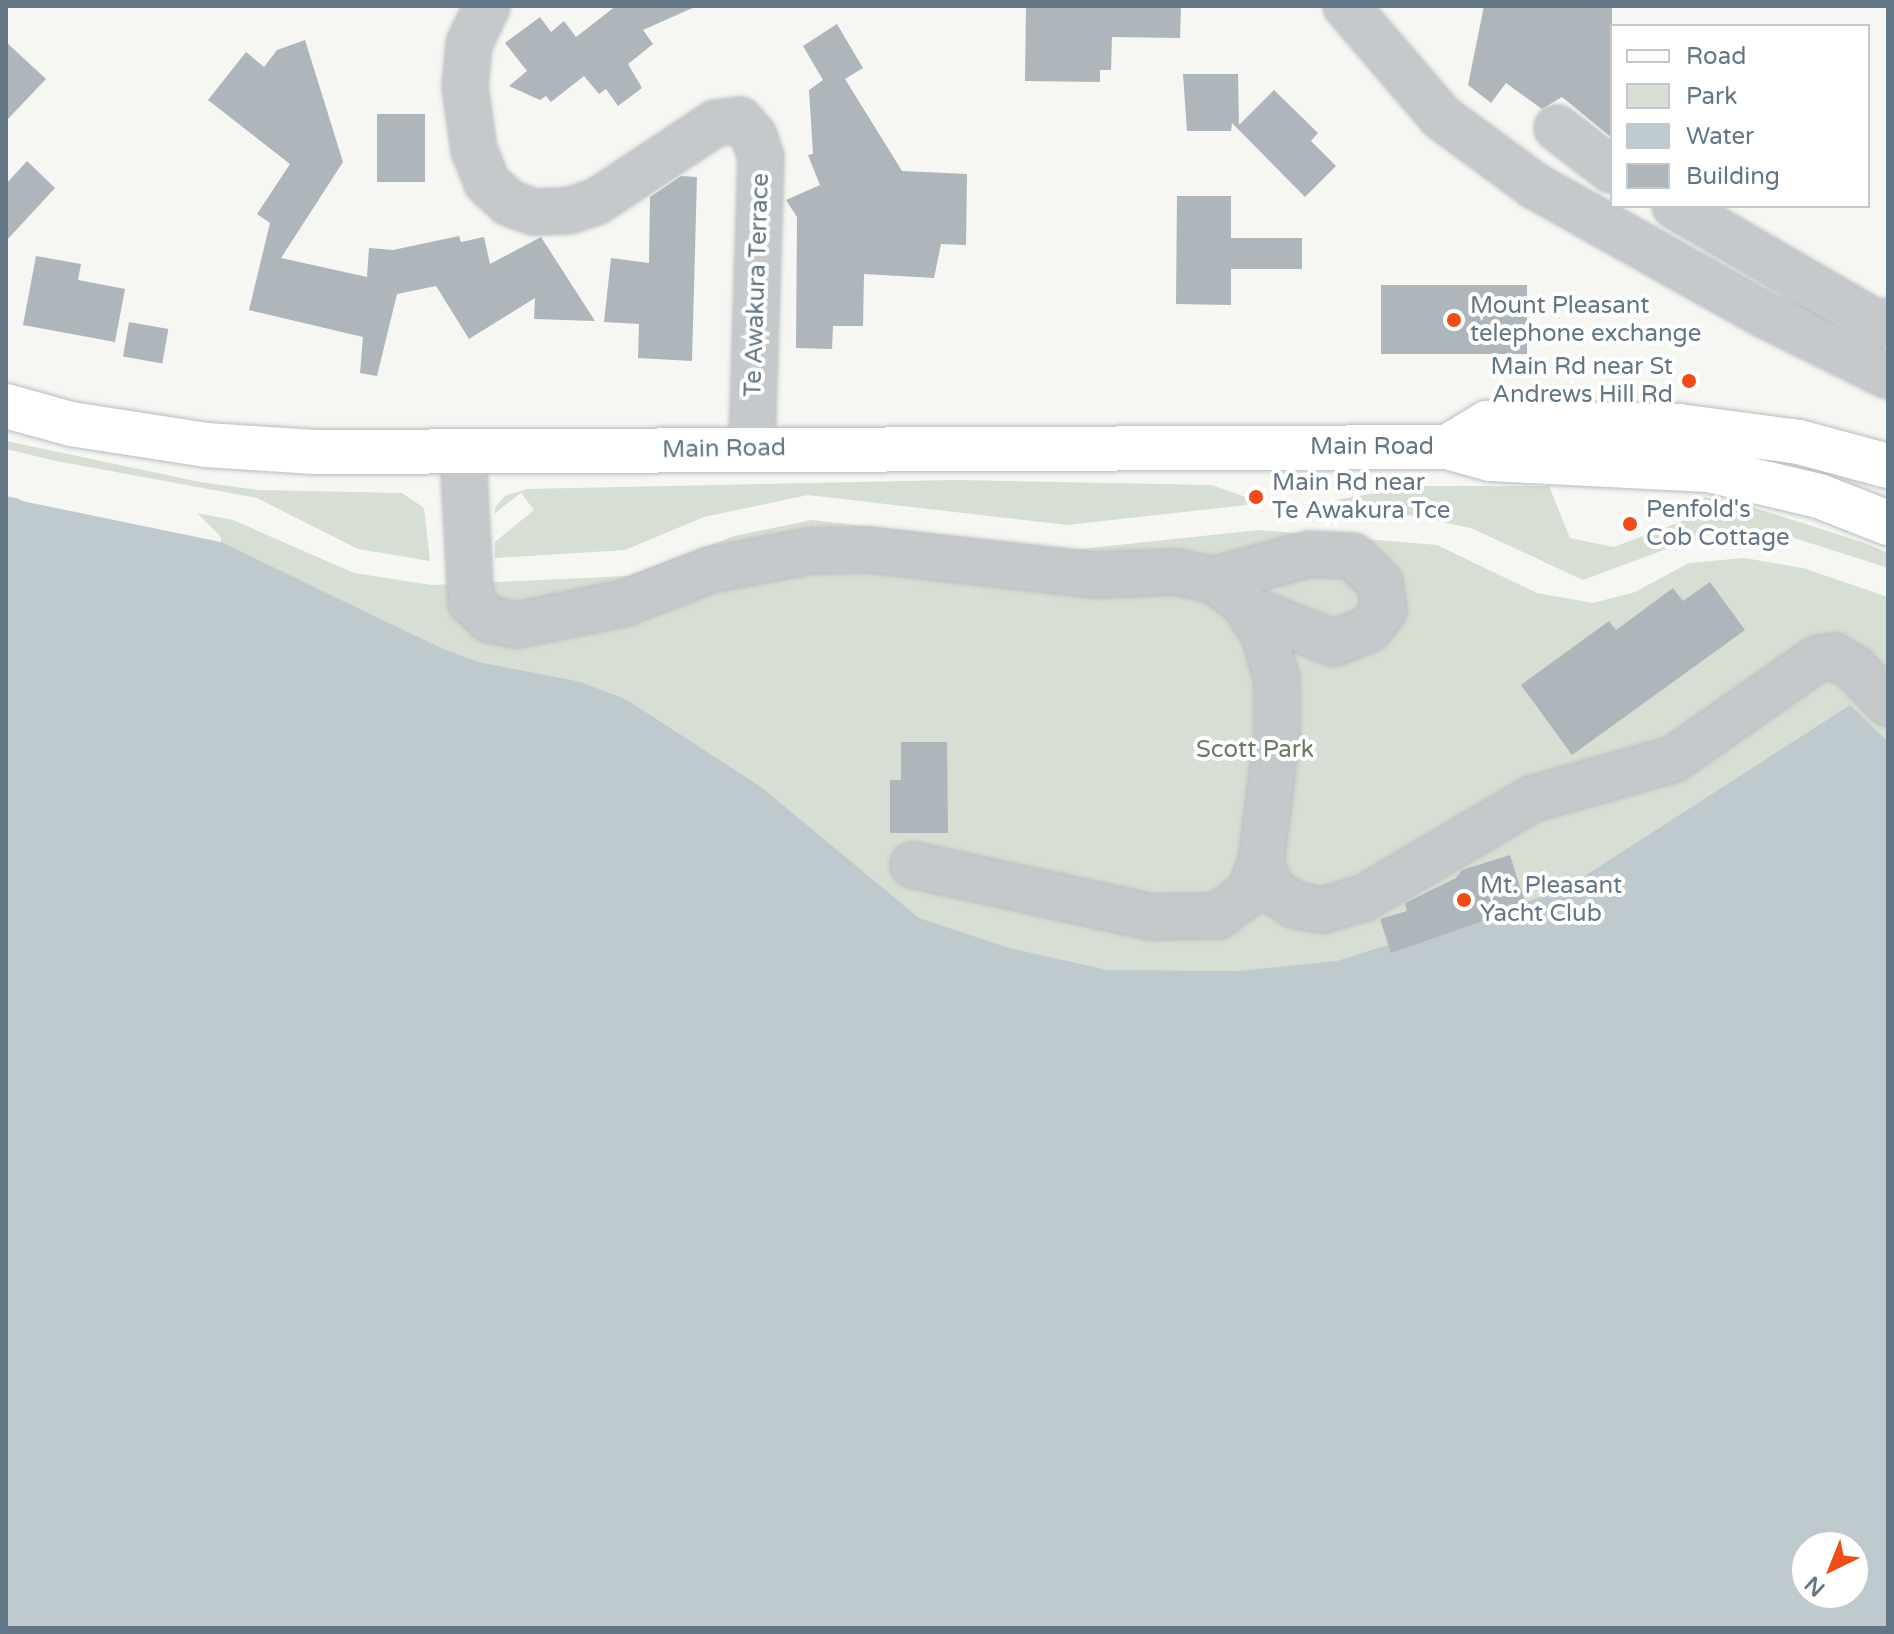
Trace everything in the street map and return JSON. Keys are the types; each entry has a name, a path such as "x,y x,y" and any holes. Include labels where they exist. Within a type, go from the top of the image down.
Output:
{"main road":[{"name":"Main Road","path":"6,406 71,424 206,445 463,455 752,448 1447,447 1490,459 1709,470 1819,496 1888,523"},
{"name":"Main Road","path":"1447,447 1487,423 1679,426 1799,442 1888,466"}],"street":[{"name":"Te Awakura Terrace","path":"487,6 469,44 465,87 474,150 487,183 509,203 534,212 568,211 596,202 716,123 740,120 754,136 761,157 752,448"},
{"path":"1346,6 1441,117 1535,186 1761,313 1888,376"},
{"path":"1557,128 1610,168"},
{"path":"1678,208 1885,326"},
{"path":"463,455 471,602 490,620 517,625 625,603 709,570 811,551 870,550 1001,568 1097,575 1176,572 1214,580 1309,554 1353,556 1380,583 1384,610 1369,629 1334,643 1248,609"},
{"path":"913,865 1165,917 1218,916 1249,893 1261,863 1277,735 1277,680 1264,634 1248,609 1214,580"},
{"path":"1261,863 1272,890 1294,905 1346,907 1532,799 1674,759 1817,659 1834,656 1854,668 1888,703"}],"green space":[{"path":"6,441 200,482 258,490 402,493 424,508 430,561 358,549 257,498 56,461 6,449"},
{"path":"956,480 1212,485 1254,500 1246,505 1067,525 808,495 704,517 625,550 495,558 495,542 534,510 521,493 494,514 496,506 505,496 527,489"},
{"path":"1416,486 1549,486 1570,538 1614,547 1693,517 1701,520 1704,497 1736,502 1865,543 1888,553 1888,568 1782,534 1730,531 1699,537 1583,580 1471,528 1336,500"},
{"name":"Scott Park","path":"6,496 222,538 197,513 233,520 354,573 431,585 628,576 734,536 812,520 1071,550 1259,530 1437,545 1537,593 1593,603 1635,592 1689,563 1744,558 1803,568 1888,597 1888,1074 6,1628"}],"water":[{"path":"6,496 221,542 443,649 478,662 581,682 627,700 761,787 919,918 1009,948 1107,970 1238,971 1337,961 1563,890 1850,705 1888,742 1888,1628 6,1628"}],"pier":[{"path":"7,492 221,538 221,542 22,501"}],"building":[{"path":"616,6 697,6 643,30 653,44 628,64 642,88 618,106 606,89 599,94 584,76 551,102 546,96 540,100 509,86 527,71 505,43 540,17 551,32 564,21 576,37"},
{"path":"1026,6 1181,7 1180,38 1112,37 1111,70 1100,70 1100,82 1025,81"},
{"path":"1484,6 1612,6 1610,136 1562,97 1542,109 1506,83 1491,103 1468,85"},
{"path":"837,24 863,68 845,79 902,171 967,174 966,245 941,244 934,278 864,274 863,326 833,326 832,349 796,348 797,217 786,200 820,185 808,155 813,154 809,90 823,80 803,46"},
{"path":"305,40 343,162 281,258 367,277 369,248 393,250 459,236 461,242 484,237 490,264 541,237 595,321 534,319 535,298 469,339 436,286 397,294 377,376 360,373 363,337 249,310 270,223 257,214 290,164 208,100 246,52 264,67 277,50"},
{"path":"6,42 46,79 6,121"},
{"path":"1183,74 1238,74 1239,125 1274,90 1318,133 1311,141 1336,166 1305,197 1232,123 1231,131 1187,131"},
{"path":"377,114 425,114 425,182 377,182"},
{"path":"27,161 55,188 6,241 6,184"},
{"path":"681,176 697,177 692,361 638,358 639,324 604,322 611,258 649,263 650,197"},
{"path":"1177,196 1231,196 1231,238 1302,238 1302,269 1231,269 1231,305 1176,304"},
{"path":"36,256 81,264 78,280 125,289 115,342 23,325"},
{"name":"Mount Pleasant telephone exchange","path":"1381,285 1527,285 1527,354 1381,354"},
{"path":"129,322 168,329 162,363 123,356"},
{"path":"1710,582 1745,630 1572,755 1521,685 1609,621 1616,630 1673,588 1683,601"},
{"path":"901,742 947,742 948,833 890,833 890,780 901,780"},
{"name":"Mt. Pleasant Yacht Club","path":"1510,855 1526,906 1391,953 1380,919 1407,911 1405,903 1456,878 1462,870"}],"place":[{"name":"Mount Pleasant telephone exchange","path":"1454,320"},
{"name":"Main Rd near St Andrews Hill Rd","path":"1689,381"},
{"name":"Main Rd near Te Awakura Tce","path":"1256,497"},
{"name":"Penfold's Cob Cottage","path":"1630,524"},
{"name":"Mt. Pleasant Yacht Club","path":"1464,900"}]}
